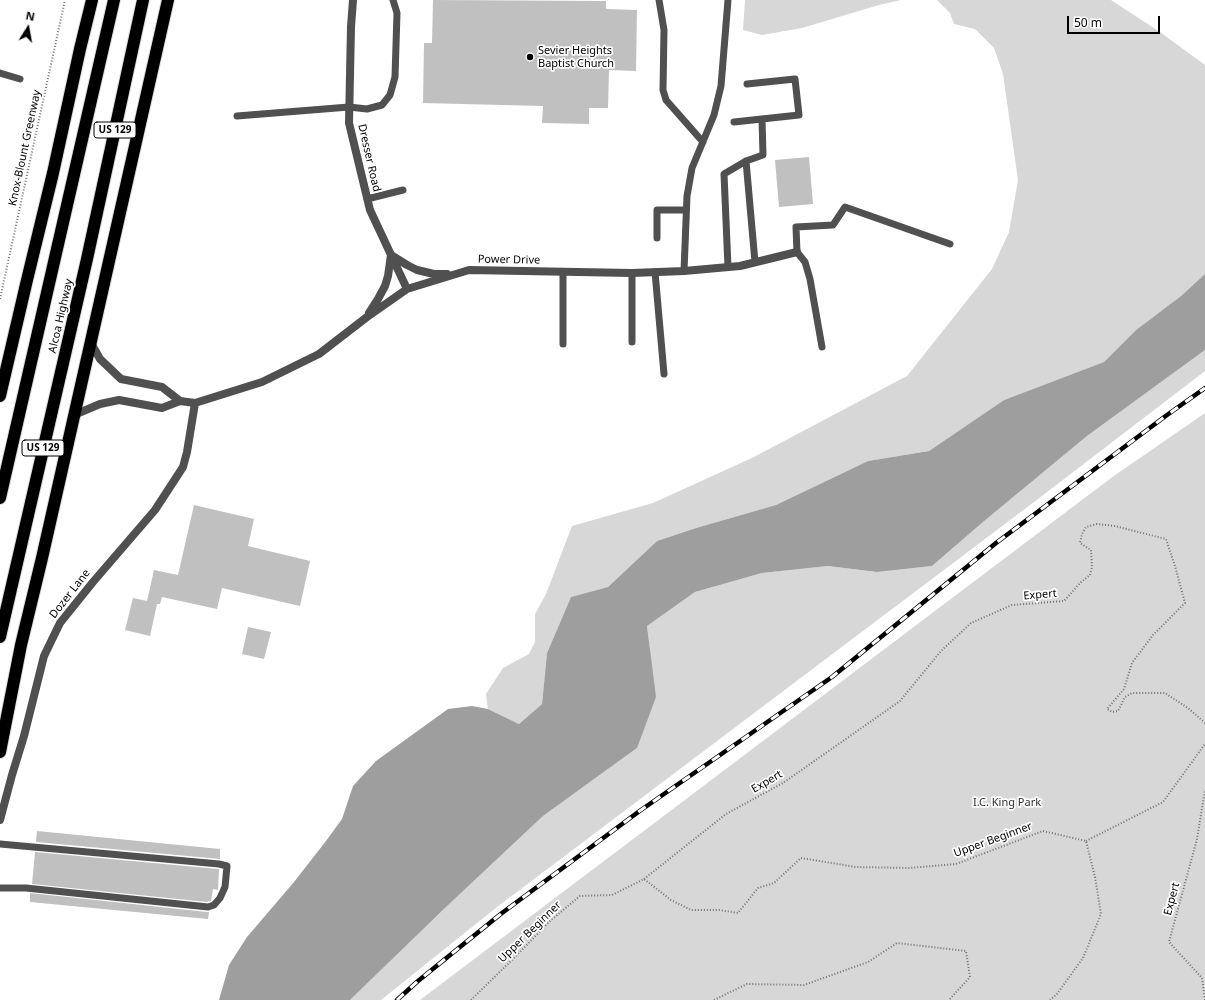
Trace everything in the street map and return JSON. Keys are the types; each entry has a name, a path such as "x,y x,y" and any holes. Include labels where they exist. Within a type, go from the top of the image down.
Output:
{"highway":[{"path":"0,396 54,173 80,49 92,0"},
{"name":"Alcoa Highway","path":"0,498 114,0"},
{"name":"Alcoa Highway","path":"0,637 84,274 143,0"},
{"path":"0,752 21,645 168,0"}],"street":[{"name":"Dresser Road","path":"353,0 350,27 349,123 370,210 407,289"},
{"name":"Power Drive","path":"74,415 100,404 119,400 162,408 180,401 194,403 262,382 319,354 367,316 407,289 470,270 632,273 684,271 740,266 797,252"},
{"path":"367,316 385,286 391,255 407,265 426,273 458,274"},
{"name":"Power Drive","path":"90,341 100,359 121,379 162,387 180,401"},
{"name":"Dozer Lane","path":"0,820 24,736 44,656 60,624 93,582 155,510 183,467 187,452 194,403"}],"lane":[{"path":"237,116 349,107 367,108 382,105 390,95 395,77 397,13 393,0"},
{"path":"659,0 664,30 663,90 666,100 703,142"},
{"path":"684,271 687,196 692,168 714,115 721,86 728,0"},
{"path":"0,73 20,79"},
{"path":"734,122 799,115 795,79 747,84"},
{"path":"728,267 724,174 746,161 763,154 762,119"},
{"path":"746,161 755,262"},
{"path":"367,199 403,190"},
{"path":"822,347 810,280 804,262 797,252 796,227 833,226 845,207 950,244"},
{"path":"657,238 657,210 686,210"},
{"path":"563,272 563,344"},
{"path":"654,272 664,374"},
{"path":"632,273 632,342"},
{"path":"0,844 211,863 227,866 225,886 220,898 214,905 208,907 26,888 0,888"}],"path":[{"name":"Knox-Blount Greenway","path":"0,299 65,0"},
{"name":"Expert","path":"644,879 726,814 783,783 900,702 941,651 971,623 1012,605 1064,601 1080,582 1090,575 1092,567 1091,550 1080,543 1082,534 1086,527 1097,524 1115,526 1166,539 1185,603 1177,609 1153,635 1132,663 1124,688 1107,709 1112,712 1118,711 1125,697 1132,693 1164,693 1188,708 1205,723"},
{"path":"1050,1000 1057,994 1084,958 1101,914 1095,877 1086,841 1163,802 1205,744"},
{"name":"Expert","path":"1204,1000 1202,978 1169,942 1197,839 1205,790"},
{"name":"Upper Beginner","path":"471,1000 550,921 580,896 612,895 644,879 671,900 691,910 719,910 738,913 758,888 774,883 801,858 856,867 909,868 956,864 1043,831 1086,841"},
{"path":"714,1000 747,984 804,985 868,962 897,943 966,951 970,977 949,1000"}],"green space":[{"path":"745,0 901,0 802,28 762,35 743,30"},
{"path":"937,0 1111,0 1160,32 1205,65 1205,274 1181,296 1136,330 1104,362 1004,400 929,451 868,461 776,505 657,541 608,587 571,597 547,653 542,704 519,724 488,709 486,694 503,668 529,654 535,642 535,614 546,594 572,526 653,503 754,457 907,376 992,269 1009,232 1018,180 1003,74 994,48 975,29 954,24 950,13"},
{"path":"1205,350 1205,371 1038,499 497,907 381,1000 350,1000 543,816 637,748 650,650 647,626 695,592 762,573 828,566 877,572 932,566 1087,436"},
{"name":"I.C. King Park","path":"1205,413 1205,1000 420,1000 1111,478"}],"shaded area":[{"path":"1205,274 1205,350 1087,436 932,566 877,572 828,566 762,573 695,592 647,626 656,697 637,748 543,816 350,1000 219,1000 229,965 247,937 294,882 326,841 342,819 353,786 376,761 448,709 472,706 488,709 519,724 542,704 547,653 571,597 608,587 657,541 776,505 868,461 929,451 1004,400 1104,362 1136,330 1181,296"}],"building":[{"name":"Sevier Heights Baptist Church","path":"433,0 606,1 606,9 637,10 636,71 609,70 608,108 589,108 589,124 542,123 543,106 423,103 424,43 432,43"},
{"path":"809,157 813,204 779,207 775,160"},
{"path":"194,505 254,519 248,546 310,561 300,606 222,588 217,609 162,597 160,604 157,604 150,636 125,630 133,598 147,601 154,570 178,575"},
{"path":"248,627 271,632 264,659 242,654"},
{"path":"37,831 220,849 220,859 36,842"},
{"path":"35,852 219,869 218,890 213,889 211,901 207,902 32,884"},
{"path":"30,893 209,912 208,919 30,902"}],"railway":[{"path":"397,1000 418,981 502,913 641,810 832,677 996,543 1205,388"}],"place":[{"name":"Sevier Heights Baptist Church","path":"530,57"}]}
